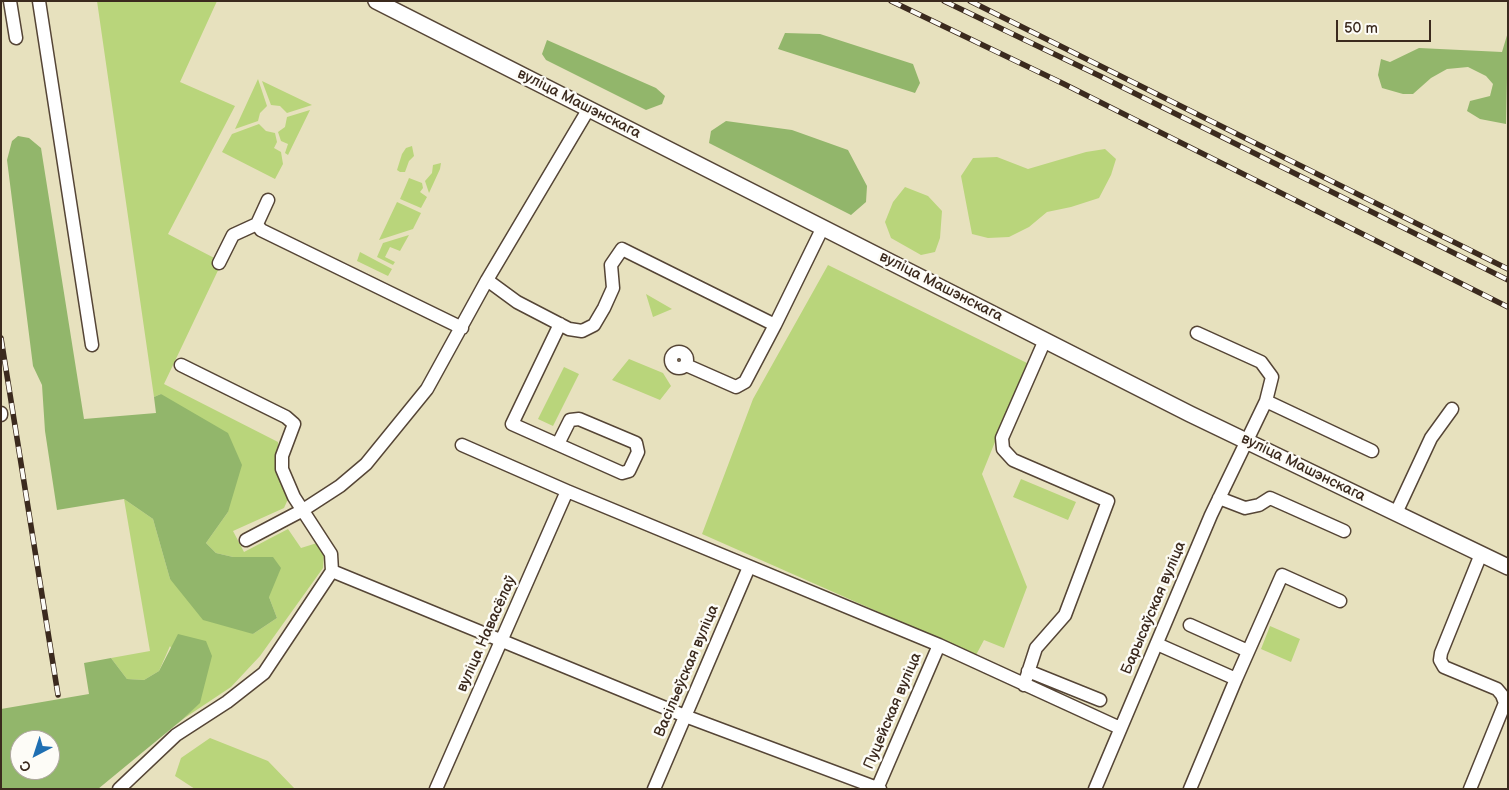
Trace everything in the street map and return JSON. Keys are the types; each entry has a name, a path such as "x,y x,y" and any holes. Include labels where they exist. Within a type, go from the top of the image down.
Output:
{"main road":[{"name":"вуліца Машэнскага","path":"376,1 1045,340 1245,440 1508,567"}],"street":[{"path":"10,1 16,38"},
{"path":"39,1 92,345"},
{"path":"246,540 303,510 366,464 427,389 487,280 588,110"},
{"path":"220,263 233,235 256,224 268,200"},
{"path":"256,224 261,230 462,328"},
{"path":"686,365 736,387 745,382 823,227"},
{"path":"487,280 517,302 569,329 582,331 594,325 613,288 612,265 622,248 775,325"},
{"path":"558,444 570,420 579,419 636,443 638,452 629,471 622,473 512,424 560,324"},
{"name":"Барысаўская вуліца","path":"1095,789 1219,498 1245,440 1266,401 1272,377 1260,362 1198,332"},
{"path":"1024,684 1036,648 1065,615 1108,501 1013,460 1003,449 1002,438 1045,340"},
{"path":"119,789 176,735 227,702 264,673 332,570 331,554 303,510 282,469 282,456 294,424 286,417 181,365"},
{"path":"1266,401 1372,451"},
{"path":"1396,513 1431,438 1452,409"},
{"path":"462,445 567,491 938,645 1120,728"},
{"name":"вуліца Навасёлаў","path":"436,789 567,491"},
{"path":"1219,498 1244,508 1259,505 1270,498 1344,531"},
{"path":"1470,789 1505,704 1502,695 1497,689 1444,667 1440,660 1441,653 1481,554"},
{"name":"Васільеўская вуліца","path":"654,789 749,567"},
{"path":"332,570 685,716 878,788"},
{"path":"1190,789 1282,575 1340,601"},
{"path":"1190,625 1248,651"},
{"path":"1156,644 1236,679"},
{"name":"Пуцейская вуліца","path":"878,788 938,645"},
{"path":"1028,671 1100,700"}],"green space":[{"path":"97,1 217,1 180,82 235,106 168,234 222,262 164,384 278,442 278,470 288,499 284,508 233,531 244,552 288,529 301,548 317,543 324,554 323,568 260,656 231,687 183,719 200,702 170,646 159,671 144,680 127,679 111,658 150,651 124,499 153,519 170,579 253,634 277,618 269,597 246,557 233,557 216,553 206,543 228,512 161,394 154,397"},
{"path":"1508,32 1506,124 1480,119 1467,111 1470,101 1490,96 1493,84 1486,76 1468,67 1447,69 1431,78 1413,94 1403,94 1382,88 1378,75 1381,59 1390,62 1419,48 1502,52"},
{"path":"785,33 820,34 913,64 920,83 915,93 778,49"},
{"path":"547,40 656,88 665,96 662,104 646,110 546,60 542,54"},
{"path":"258,79 267,106 260,113 258,121 235,129"},
{"path":"262,81 312,105 287,113 280,106 271,105"},
{"path":"310,110 288,155 285,153 288,144 281,141 278,132 285,127 287,117"},
{"path":"726,121 792,130 848,150 867,186 866,202 851,215 709,143 711,131"},
{"path":"259,124 266,131 275,133 277,142 274,148 281,152 283,164 275,179 222,152 232,134"},
{"path":"18,136 29,138 41,148 84,419 156,413 154,397 161,394 228,433 242,465 228,512 206,543 216,553 233,557 273,557 281,568 269,597 277,618 253,634 203,620 170,579 153,519 124,499 57,510 45,431 42,385 33,366 7,160 12,141"},
{"path":"412,146 414,156 409,161 405,172 400,172 397,170 402,154 406,148"},
{"path":"1105,149 1116,159 1111,175 1099,198 1047,212 1029,227 1009,237 988,238 972,234 961,176 973,158 997,157 1028,169 1086,152"},
{"path":"441,163 429,193 425,181 432,173 433,165"},
{"path":"409,178 422,183 423,188 420,192 427,197 421,208 400,199"},
{"path":"905,187 928,196 942,211 940,238 935,252 921,255 891,238 885,222 893,202"},
{"path":"397,202 421,213 413,229 379,240"},
{"path":"409,235 400,251 390,247 385,257 395,262 393,265 377,257 383,243"},
{"path":"360,252 392,269 388,276 357,261"},
{"path":"828,265 1027,363 982,474 1027,587 1004,648 984,640 976,655 702,534 753,399"},
{"path":"646,294 672,309 653,317"},
{"path":"629,359 663,373 671,386 660,400 612,380"},
{"path":"564,367 579,374 553,426 538,419"},
{"path":"1021,479 1076,502 1068,520 1013,497"},
{"path":"1270,626 1300,639 1291,662 1261,649"},
{"path":"178,634 206,641 212,656 200,703 98,789 1,789 1,709 89,694 84,663 111,658 127,679 144,680 159,671"},
{"path":"210,738 268,761 295,789 195,789 175,776 181,758"}],"railway":[{"path":"891,1 1064,84 1508,307"},
{"path":"944,1 1102,77 1508,280"},
{"path":"970,1 1508,269"},
{"path":"1,338 58,695"}]}
